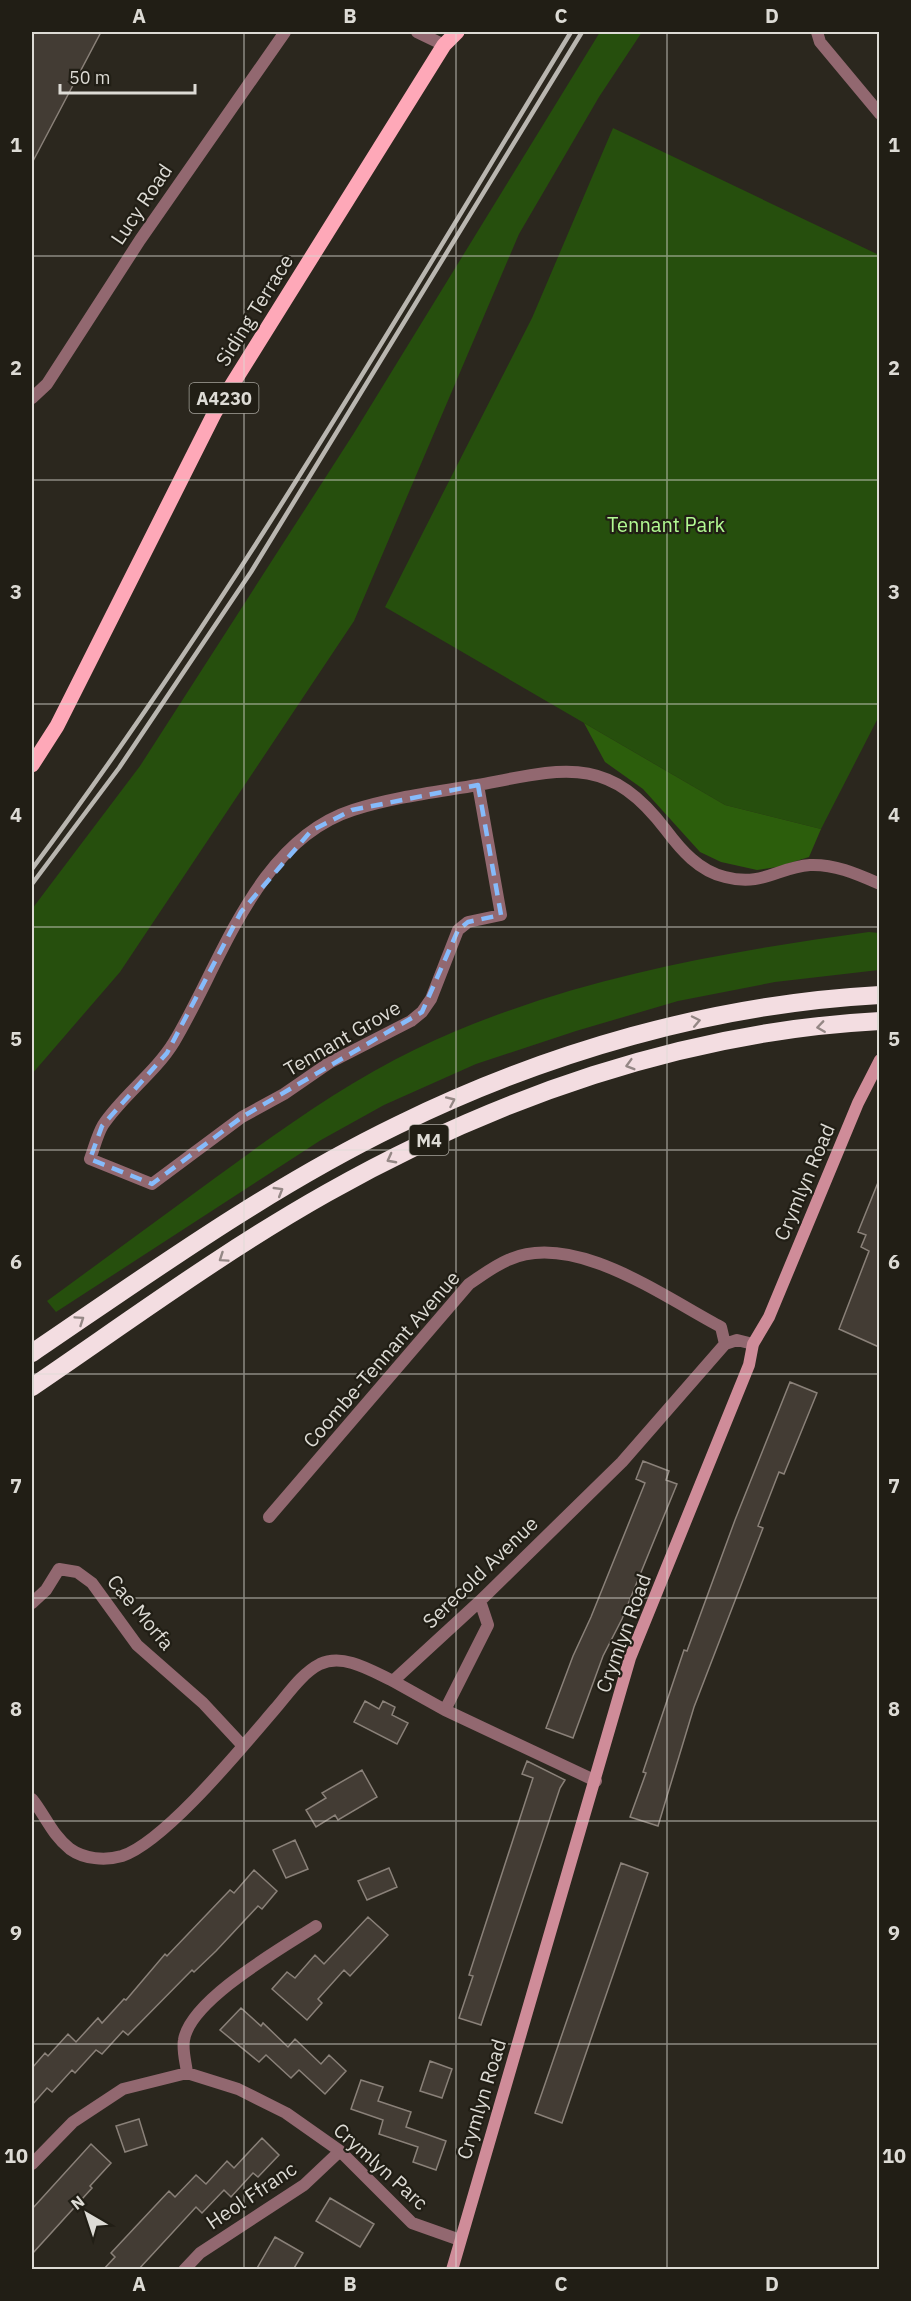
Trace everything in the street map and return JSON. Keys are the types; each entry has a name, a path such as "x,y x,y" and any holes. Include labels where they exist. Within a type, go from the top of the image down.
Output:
{"highway":[{"name":"M4","path":"32,1353 219,1227 304,1176 397,1125 484,1086 573,1053 664,1028 756,1009 879,995"},
{"name":"M4","path":"32,1387 234,1250 326,1193 408,1150 494,1111 582,1078 672,1053 762,1035 879,1021"}],"main road":[{"name":"A4230","path":"444,45 457,32"},
{"name":"Siding Terrace","path":"32,765 57,726 215,412 444,45"}],"street":[{"name":"Lucy Road","path":"32,398 47,384 140,240 285,32"},
{"path":"417,32 444,45"},
{"path":"817,32 820,42 879,114"},
{"path":"478,785 535,774 580,770 608,779 632,792 697,865 723,877 743,881 762,880 808,865 849,870 879,884"},
{"name":"Tennant Grove","path":"478,785 501,915 468,922 458,930 431,999 422,1012 411,1021 329,1063 284,1094 242,1117 152,1184 90,1160 102,1126 167,1053 178,1035 241,912 279,863 310,831 352,810 478,785"},
{"name":"Crymlyn Road","path":"452,2270 630,1658 749,1365 753,1344 769,1317 858,1103 879,1061"},
{"name":"Coombe-Tennant Avenue","path":"269,1517 469,1284 509,1259 550,1251 601,1263 721,1327 725,1344"},
{"path":"725,1344 737,1340 753,1344"},
{"name":"Serecold Avenue","path":"393,1681 622,1462 725,1344"},
{"name":"Cae Morfa","path":"32,1603 46,1590 59,1569 77,1572 92,1583 137,1645 203,1703 243,1746"},
{"path":"445,1710 488,1625 480,1600"},
{"path":"32,1799 54,1834 71,1850 92,1859 121,1856 142,1845 174,1818 243,1746 301,1680 321,1664 351,1662 393,1681 445,1710 596,1781"},
{"path":"32,2164 73,2122 123,2089 187,2073 183,2041 190,2022 236,1978 316,1926"},
{"name":"Crymlyn Parc","path":"187,2073 238,2089 286,2113 340,2151 412,2223 459,2240"},
{"name":"Heol Ffranc","path":"184,2270 200,2253 304,2185 340,2151"}],"highlighted area":[{"path":"478,785 501,915 468,922 458,930 422,1012 242,1117 152,1184 90,1159 102,1126 167,1053 241,912 311,831 352,810"}],"green space":[{"path":"600,32 642,32 599,97 519,234 354,621 120,972 32,1074 32,909 140,766 354,433"},
{"name":"Tennant Park","path":"613,128 879,255 879,716 821,829 725,805 385,607 532,318"},
{"path":"584,723 725,805 821,829 809,857 777,867 757,870 721,862 700,852 643,789 605,762"},
{"path":"869,932 879,933 879,970 775,982 678,1001 476,1064 384,1105 321,1140 56,1312 47,1301 288,1126 363,1077 416,1049 470,1025 525,1005 638,973 695,960"}],"building":[{"path":"32,32 101,32 32,163"},
{"path":"879,1180 879,1347 839,1329 869,1251 861,1247 866,1235 858,1232"},
{"path":"790,1382 817,1393 784,1474 779,1472 758,1526 763,1528 694,1707 658,1826 630,1817 684,1650 687,1651 735,1520"},
{"path":"643,1461 669,1471 666,1480 677,1484 622,1619 603,1656 573,1738 546,1728 573,1656 645,1483 636,1479"},
{"path":"365,1701 379,1709 383,1701 395,1707 392,1715 408,1723 397,1744 354,1722"},
{"path":"527,1761 565,1780 560,1788 481,2025 459,2018 473,1976 469,1975 533,1778 522,1774"},
{"path":"362,1770 377,1797 338,1820 335,1815 316,1827 306,1810 326,1798 322,1793"},
{"path":"295,1840 308,1869 286,1878 273,1850"},
{"path":"621,1863 648,1873 562,2123 535,2113"},
{"path":"389,1868 397,1887 367,1900 358,1881"},
{"path":"254,1870 277,1891 262,1909 258,1906 216,1951 194,1972 192,1970 128,2035 123,2031 102,2054 96,2050 75,2073 72,2070 52,2092 47,2088 32,2105 32,2068 45,2053 48,2056 68,2034 76,2042 98,2018 102,2023 124,1999 126,2000 165,1954 167,1956 230,1890 234,1893"},
{"path":"368,1917 388,1935 350,1976 344,1970 318,1999 322,2003 307,2020 272,1989 287,1972 295,1978 315,1955 324,1964"},
{"path":"241,2008 261,2026 263,2023 288,2047 295,2039 321,2064 329,2055 346,2071 325,2094 299,2070 291,2078 266,2055 259,2062 220,2030"},
{"path":"430,2061 452,2069 442,2098 420,2091"},
{"path":"361,2080 383,2087 378,2101 411,2112 406,2127 446,2141 436,2170 413,2162 418,2147 379,2134 383,2120 351,2109"},
{"path":"139,2119 147,2145 125,2152 116,2126"},
{"path":"262,2138 279,2155 258,2177 253,2173 231,2197 224,2190 202,2213 196,2207 138,2270 103,2270 115,2257 111,2253 169,2191 175,2197 196,2175 206,2184 227,2161 234,2168"},
{"path":"91,2144 111,2163 90,2186 92,2188 32,2254 32,2209"},
{"path":"330,2198 374,2224 360,2247 316,2221"},
{"path":"275,2237 303,2253 293,2270 256,2270"}],"railway":[{"path":"32,869 176,666 244,562 377,351 571,32"},
{"path":"32,884 119,768 251,572 582,32"}]}
